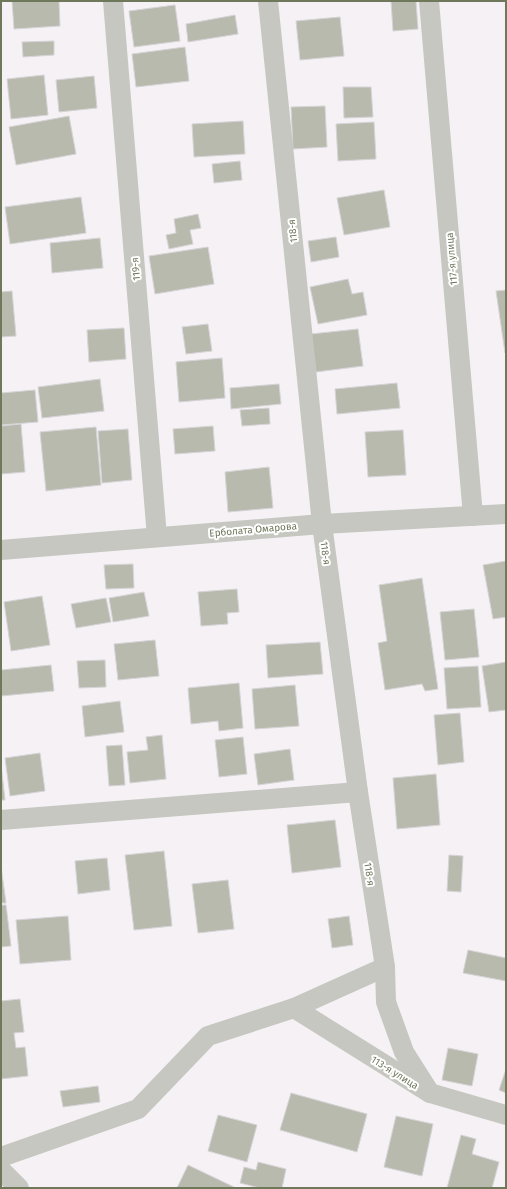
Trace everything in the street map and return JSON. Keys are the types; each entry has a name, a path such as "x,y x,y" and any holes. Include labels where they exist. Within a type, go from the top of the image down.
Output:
{"street":[{"name":"119-я","path":"113,1 157,537"},
{"name":"118-я","path":"268,1 322,524 358,792 385,966 386,1002 404,1052 430,1093"},
{"name":"117-я улица","path":"429,1 473,516"},
{"name":"Ерболата Омарова","path":"1,550 322,524 506,514"},
{"path":"1,820 358,792"},
{"path":"1,1157 138,1109 208,1036 294,1008 385,966"},
{"name":"113-я улица","path":"294,1008 430,1093 506,1115"},
{"path":"1,1170 19,1188"}],"building":[{"path":"12,1 59,1 60,26 14,29"},
{"path":"391,1 416,1 418,29 393,31"},
{"path":"175,5 180,41 134,47 129,11"},
{"path":"235,15 238,34 188,42 186,24"},
{"path":"340,17 344,56 300,60 296,21"},
{"path":"54,41 54,55 23,57 22,42"},
{"path":"185,47 189,81 136,87 132,54"},
{"path":"44,75 48,115 11,119 7,79"},
{"path":"94,76 97,108 59,112 56,80"},
{"path":"343,87 371,87 373,117 344,118"},
{"path":"325,106 327,147 293,149 291,107"},
{"path":"69,116 76,154 16,165 9,127"},
{"path":"243,121 245,154 194,157 192,124"},
{"path":"374,122 376,159 338,161 336,124"},
{"path":"240,161 242,180 214,183 212,164"},
{"path":"384,190 390,227 344,235 337,198"},
{"path":"81,197 86,233 10,244 5,207"},
{"path":"198,214 201,228 190,230 193,244 169,249 166,235 176,233 174,219"},
{"path":"336,237 339,257 311,262 308,241"},
{"path":"100,238 103,268 52,273 50,243"},
{"path":"208,247 214,284 155,294 149,256"},
{"path":"348,279 352,294 363,292 367,315 318,324 310,287"},
{"path":"506,290 506,353 505,353 496,291"},
{"path":"12,291 16,336 1,337 1,292"},
{"path":"208,324 212,351 186,354 182,327"},
{"path":"124,328 126,359 89,362 87,330"},
{"path":"358,329 363,366 316,372 311,334"},
{"path":"222,358 225,398 179,402 176,362"},
{"path":"100,379 104,411 42,418 38,387"},
{"path":"397,383 400,408 337,414 335,389"},
{"path":"279,384 281,404 231,409 230,388"},
{"path":"35,390 38,422 1,425 1,393"},
{"path":"269,408 270,424 242,426 240,410"},
{"path":"21,424 25,472 1,474 1,426"},
{"path":"213,426 215,451 175,454 173,429"},
{"path":"96,427 101,485 46,491 40,432"},
{"path":"128,429 132,480 102,483 98,431"},
{"path":"403,430 406,475 368,477 365,432"},
{"path":"269,467 273,508 228,512 225,472"},
{"path":"506,561 506,617 493,619 483,565"},
{"path":"133,564 134,588 106,589 104,565"},
{"path":"422,578 438,689 425,691 422,684 385,690 378,643 387,641 379,585"},
{"path":"237,589 239,612 227,613 228,624 201,626 198,592"},
{"path":"144,592 149,616 113,622 109,598"},
{"path":"42,596 50,645 11,651 4,602"},
{"path":"106,598 111,622 76,628 71,604"},
{"path":"474,609 479,657 445,660 440,612"},
{"path":"155,640 159,676 118,680 114,644"},
{"path":"320,642 323,674 268,678 266,645"},
{"path":"105,660 106,687 79,688 77,661"},
{"path":"506,662 506,710 489,712 482,666"},
{"path":"51,665 54,691 1,696 1,670"},
{"path":"478,666 481,707 447,709 444,668"},
{"path":"239,683 243,728 219,731 218,721 191,724 188,688"},
{"path":"295,685 299,726 255,729 252,689"},
{"path":"120,701 124,732 85,737 82,706"},
{"path":"460,713 464,762 438,765 434,715"},
{"path":"162,735 166,779 130,783 127,752 148,750 146,737"},
{"path":"243,737 247,774 219,777 215,740"},
{"path":"122,745 125,785 109,786 106,746"},
{"path":"290,749 294,780 258,785 254,754"},
{"path":"40,753 45,791 10,796 5,758"},
{"path":"1,764 5,800 1,800"},
{"path":"436,774 440,825 397,829 393,778"},
{"path":"335,820 341,867 292,873 287,825"},
{"path":"164,851 172,926 134,930 125,855"},
{"path":"449,855 463,856 461,892 447,891"},
{"path":"107,858 110,890 78,894 75,861"},
{"path":"1,866 6,903 1,903"},
{"path":"228,880 234,929 198,933 192,884"},
{"path":"1,905 6,905 11,946 1,947"},
{"path":"68,916 71,960 20,964 16,920"},
{"path":"349,916 353,945 332,948 328,919"},
{"path":"468,950 506,958 506,981 463,973"},
{"path":"20,999 24,1032 14,1033 16,1048 25,1047 28,1076 1,1079 1,1001"},
{"path":"448,1048 478,1054 472,1086 442,1080"},
{"path":"506,1069 506,1093 499,1090"},
{"path":"98,1086 100,1102 63,1107 60,1091"},
{"path":"291,1093 367,1114 357,1152 280,1130"},
{"path":"218,1115 257,1125 247,1162 208,1151"},
{"path":"396,1116 433,1124 422,1176 384,1167"},
{"path":"461,1135 476,1139 472,1154 499,1162 492,1188 447,1188"},
{"path":"258,1162 286,1169 282,1188 260,1188 240,1183 244,1167 256,1170"},
{"path":"188,1165 236,1188 177,1188"}]}
